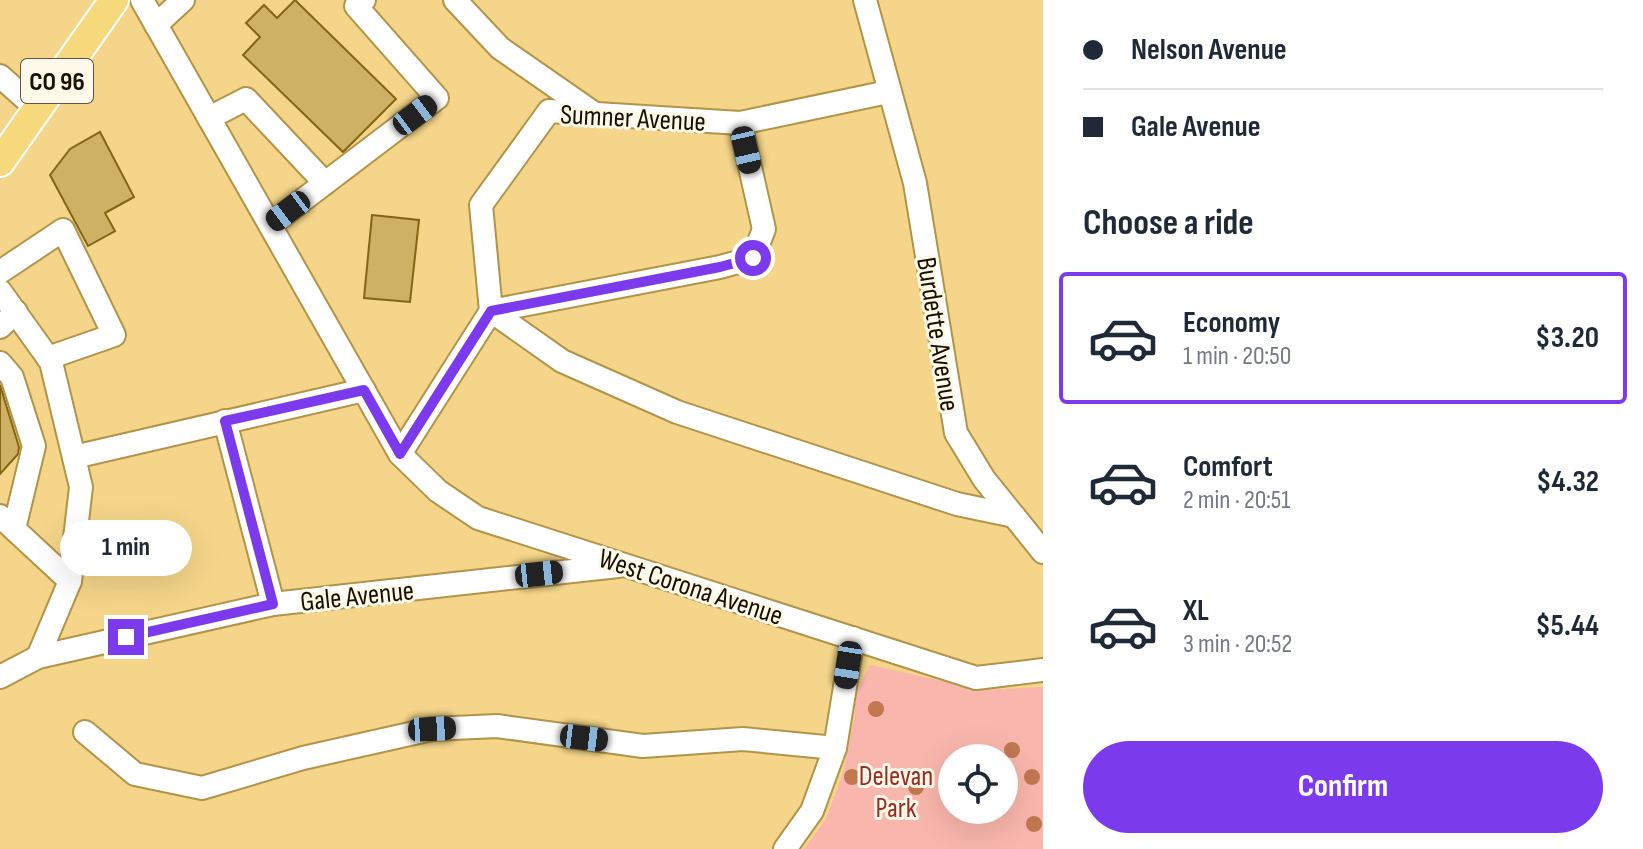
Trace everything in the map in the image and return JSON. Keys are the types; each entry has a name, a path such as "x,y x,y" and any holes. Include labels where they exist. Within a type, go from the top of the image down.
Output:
{"main road":[{"name":"CO 96","path":"3,149 37,109 114,0"}],"street":[{"name":"West Corona Avenue","path":"142,0 400,454 438,491 478,518 976,678 1043,670"},
{"path":"156,25 183,0"},
{"path":"270,225 437,98 356,6 364,0"},
{"path":"455,0 500,48 594,114"},
{"name":"Burdette Avenue","path":"865,0 915,183 956,433 984,479 1043,552"},
{"path":"0,76 37,109"},
{"name":"Sumner Avenue","path":"491,311 481,205 549,111 740,123 888,92"},
{"path":"209,118 246,99 325,183"},
{"path":"400,454 491,311 753,258 764,229 740,123"},
{"path":"0,272 63,230 114,335 48,358"},
{"path":"0,291 8,320 48,358 81,487 70,581 38,657"},
{"path":"491,311 562,361 677,412 957,504 1014,516"},
{"path":"0,363 12,377 34,446 7,523 70,581"},
{"path":"74,457 364,390"},
{"path":"225,421 273,604"},
{"name":"Gale Avenue","path":"0,677 38,657 273,604 628,565"},
{"path":"785,849 812,811 835,748 853,638"},
{"path":"85,732 135,774 202,788 303,758 432,729 497,726 643,746 743,739 835,748"}],"green space":[{"name":"Delevan Park","path":"870,665 983,690 1043,687 1043,849 804,849 825,821 843,773 855,715 855,694"}],"building":[{"path":"295,0 396,99 343,152 243,55 260,37 246,23 264,5 277,18"},
{"path":"100,132 134,197 105,213 115,231 88,246 50,175 70,149"},
{"path":"372,215 419,220 410,302 364,298"},
{"path":"0,385 19,447 18,454 0,474"}],"route":[{"path":"126,637 273,604 225,421 364,390 400,454 491,311 753,258"}]}
